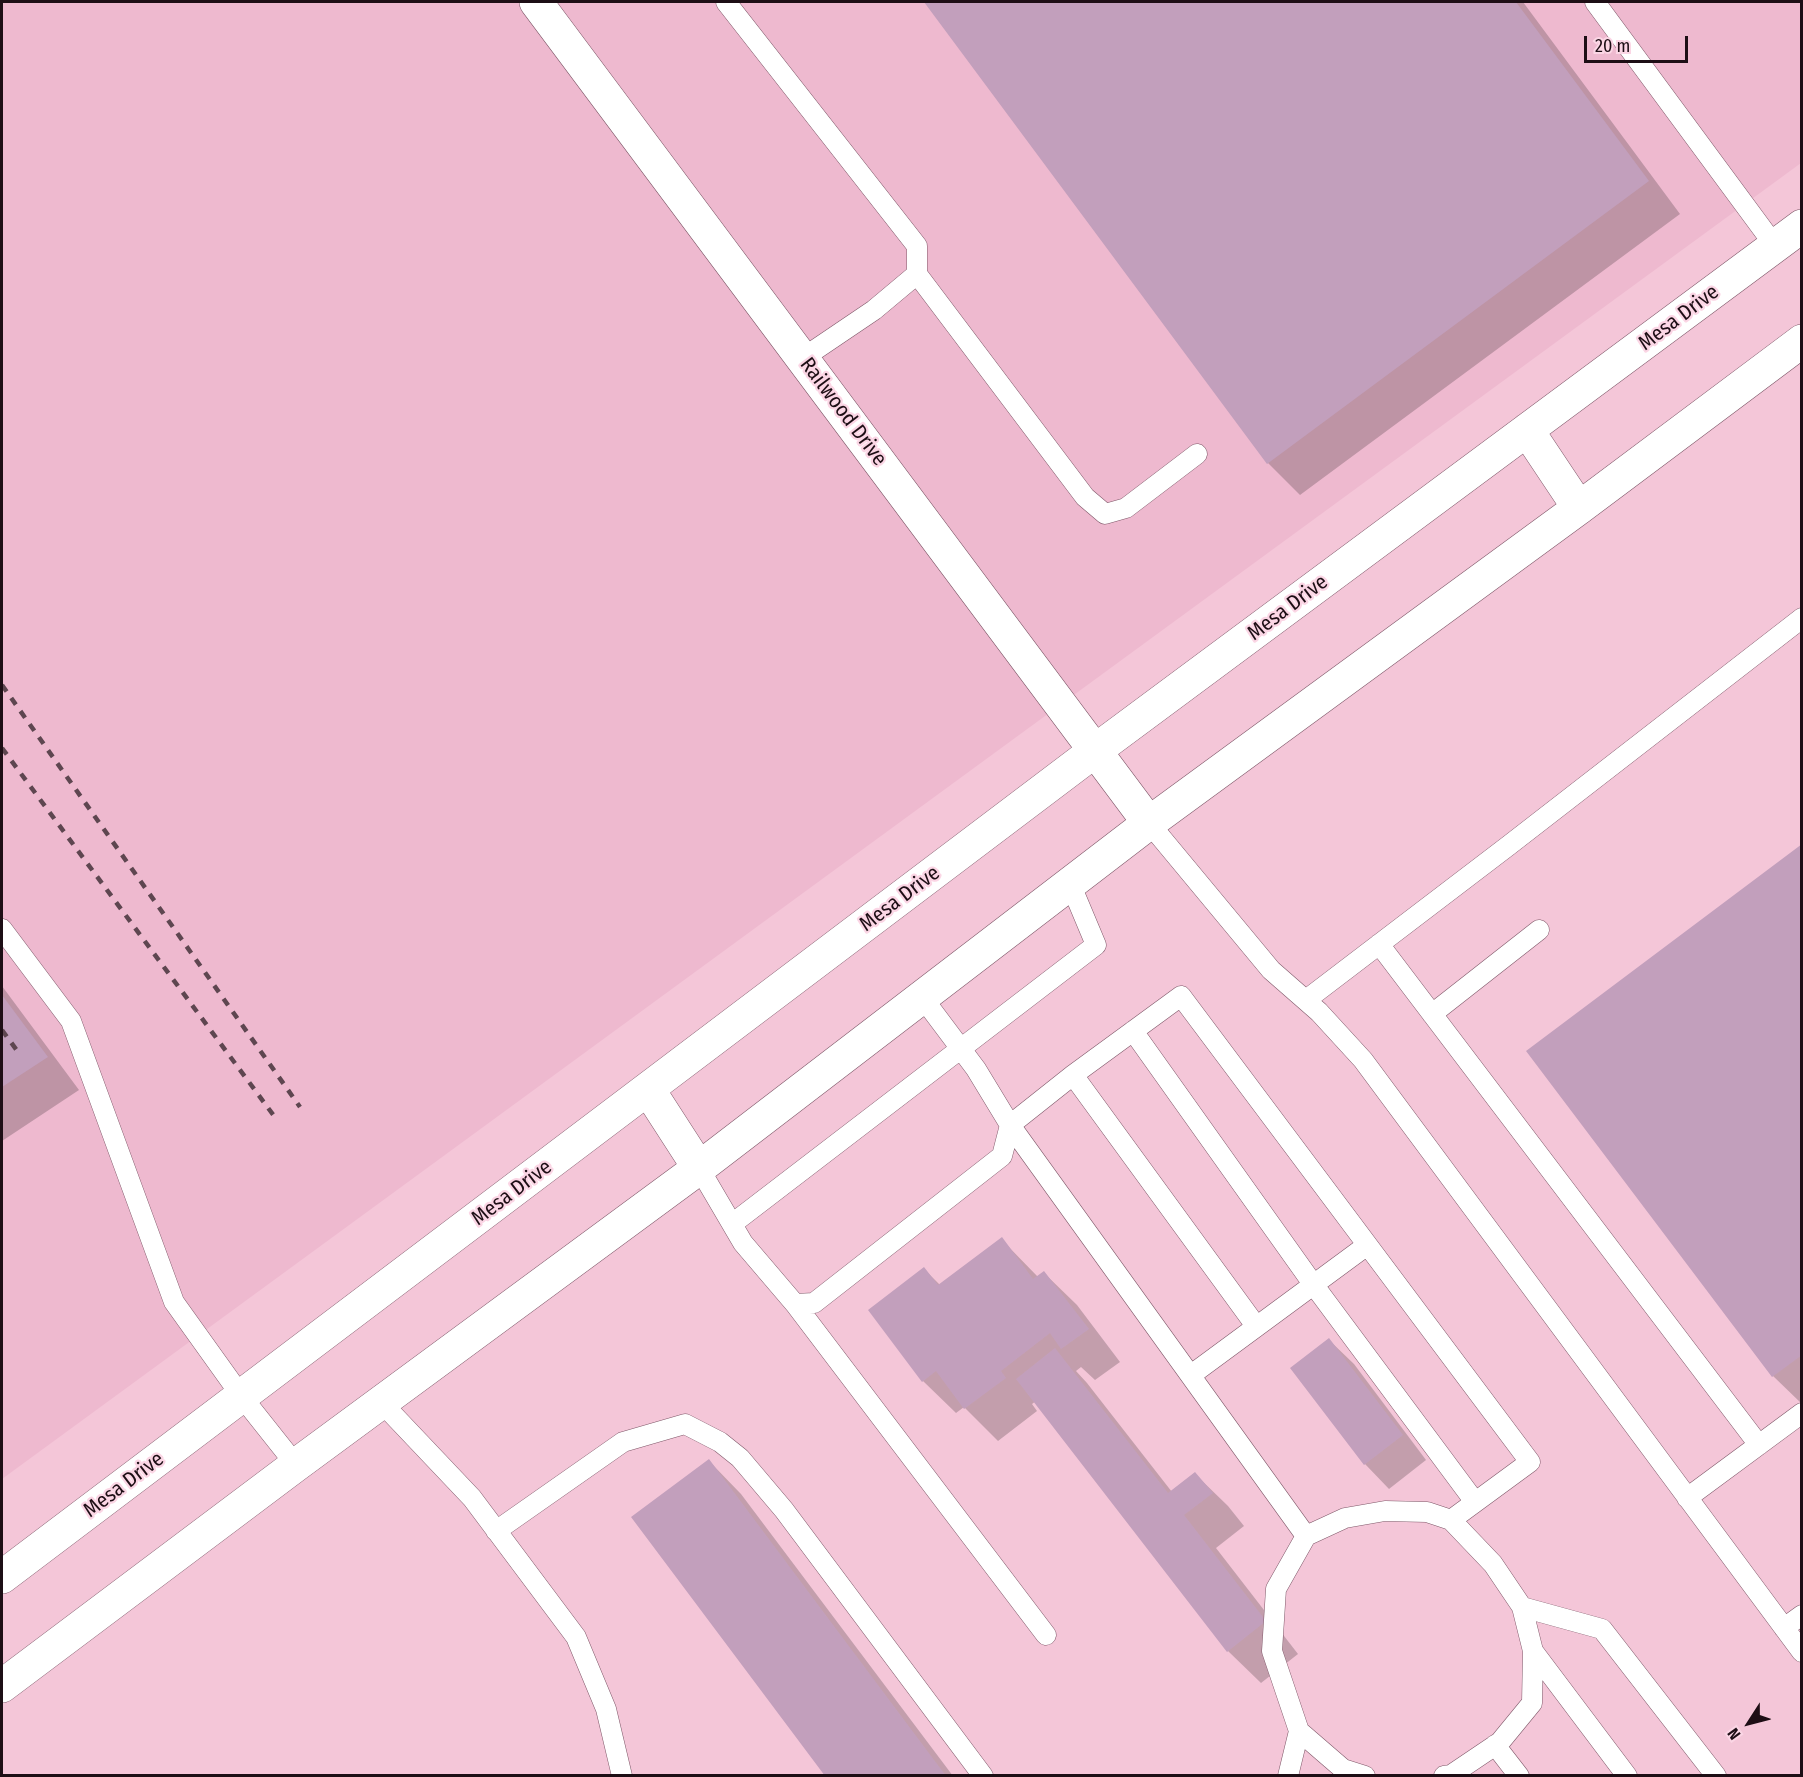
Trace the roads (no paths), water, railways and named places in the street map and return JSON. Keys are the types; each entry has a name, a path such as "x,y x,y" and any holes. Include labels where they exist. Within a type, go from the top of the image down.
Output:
{"main road":[{"name":"Railwood Drive","path":"544,5 1149,823"},
{"name":"Mesa Drive","path":"2,1577 1096,750 1802,226"},
{"path":"2,1686 296,1465 699,1168 1149,823 1579,508 1802,341"},
{"path":"1527,430 1579,508"},
{"path":"648,1089 699,1168"}],"lane":[{"path":"726,2 917,246 917,274 1085,497 1105,514 1126,508 1197,454"},
{"path":"1595,2 1775,246"},
{"path":"803,358 874,310 917,274"},
{"path":"1305,1000 1802,618"},
{"path":"1149,823 1271,970 1319,1012 1363,1060 1802,1652"},
{"path":"732,1224 1096,945 1070,883"},
{"path":"2,929 71,1022 174,1302 242,1397 296,1465"},
{"path":"1432,1014 1539,930"},
{"path":"1379,945 1759,1445"},
{"path":"795,1304 814,1303 1002,1156 1010,1125 1073,1075 1181,996 1530,1462 1451,1520"},
{"path":"922,997 961,1048 1010,1125 1306,1536"},
{"path":"1133,1031 1313,1284 1476,1502"},
{"path":"1073,1075 1256,1326"},
{"path":"699,1168 743,1243 795,1304 1046,1635"},
{"path":"1191,1375 1366,1246"},
{"path":"381,1402 472,1498 576,1637 606,1709 622,1776"},
{"path":"1687,1498 1802,1413"},
{"path":"496,1531 623,1442 686,1424 720,1442 740,1458 784,1510 983,1776"},
{"path":"1365,1776 1343,1769 1299,1731 1272,1651 1276,1589 1306,1536 1345,1518 1385,1511 1427,1512 1451,1520 1493,1564 1522,1607 1533,1652 1532,1703 1500,1742 1451,1775 1444,1776"},
{"path":"1522,1607 1602,1629 1716,1776"},
{"path":"1784,1628 1802,1615"},
{"path":"1533,1652 1628,1776"},
{"path":"1288,1776 1299,1731"},
{"path":"1496,1745 1519,1776"}],"railway":[{"path":"2,685 300,1107"},
{"path":"2,748 277,1120"},
{"path":"2,1030 18,1052"}]}
